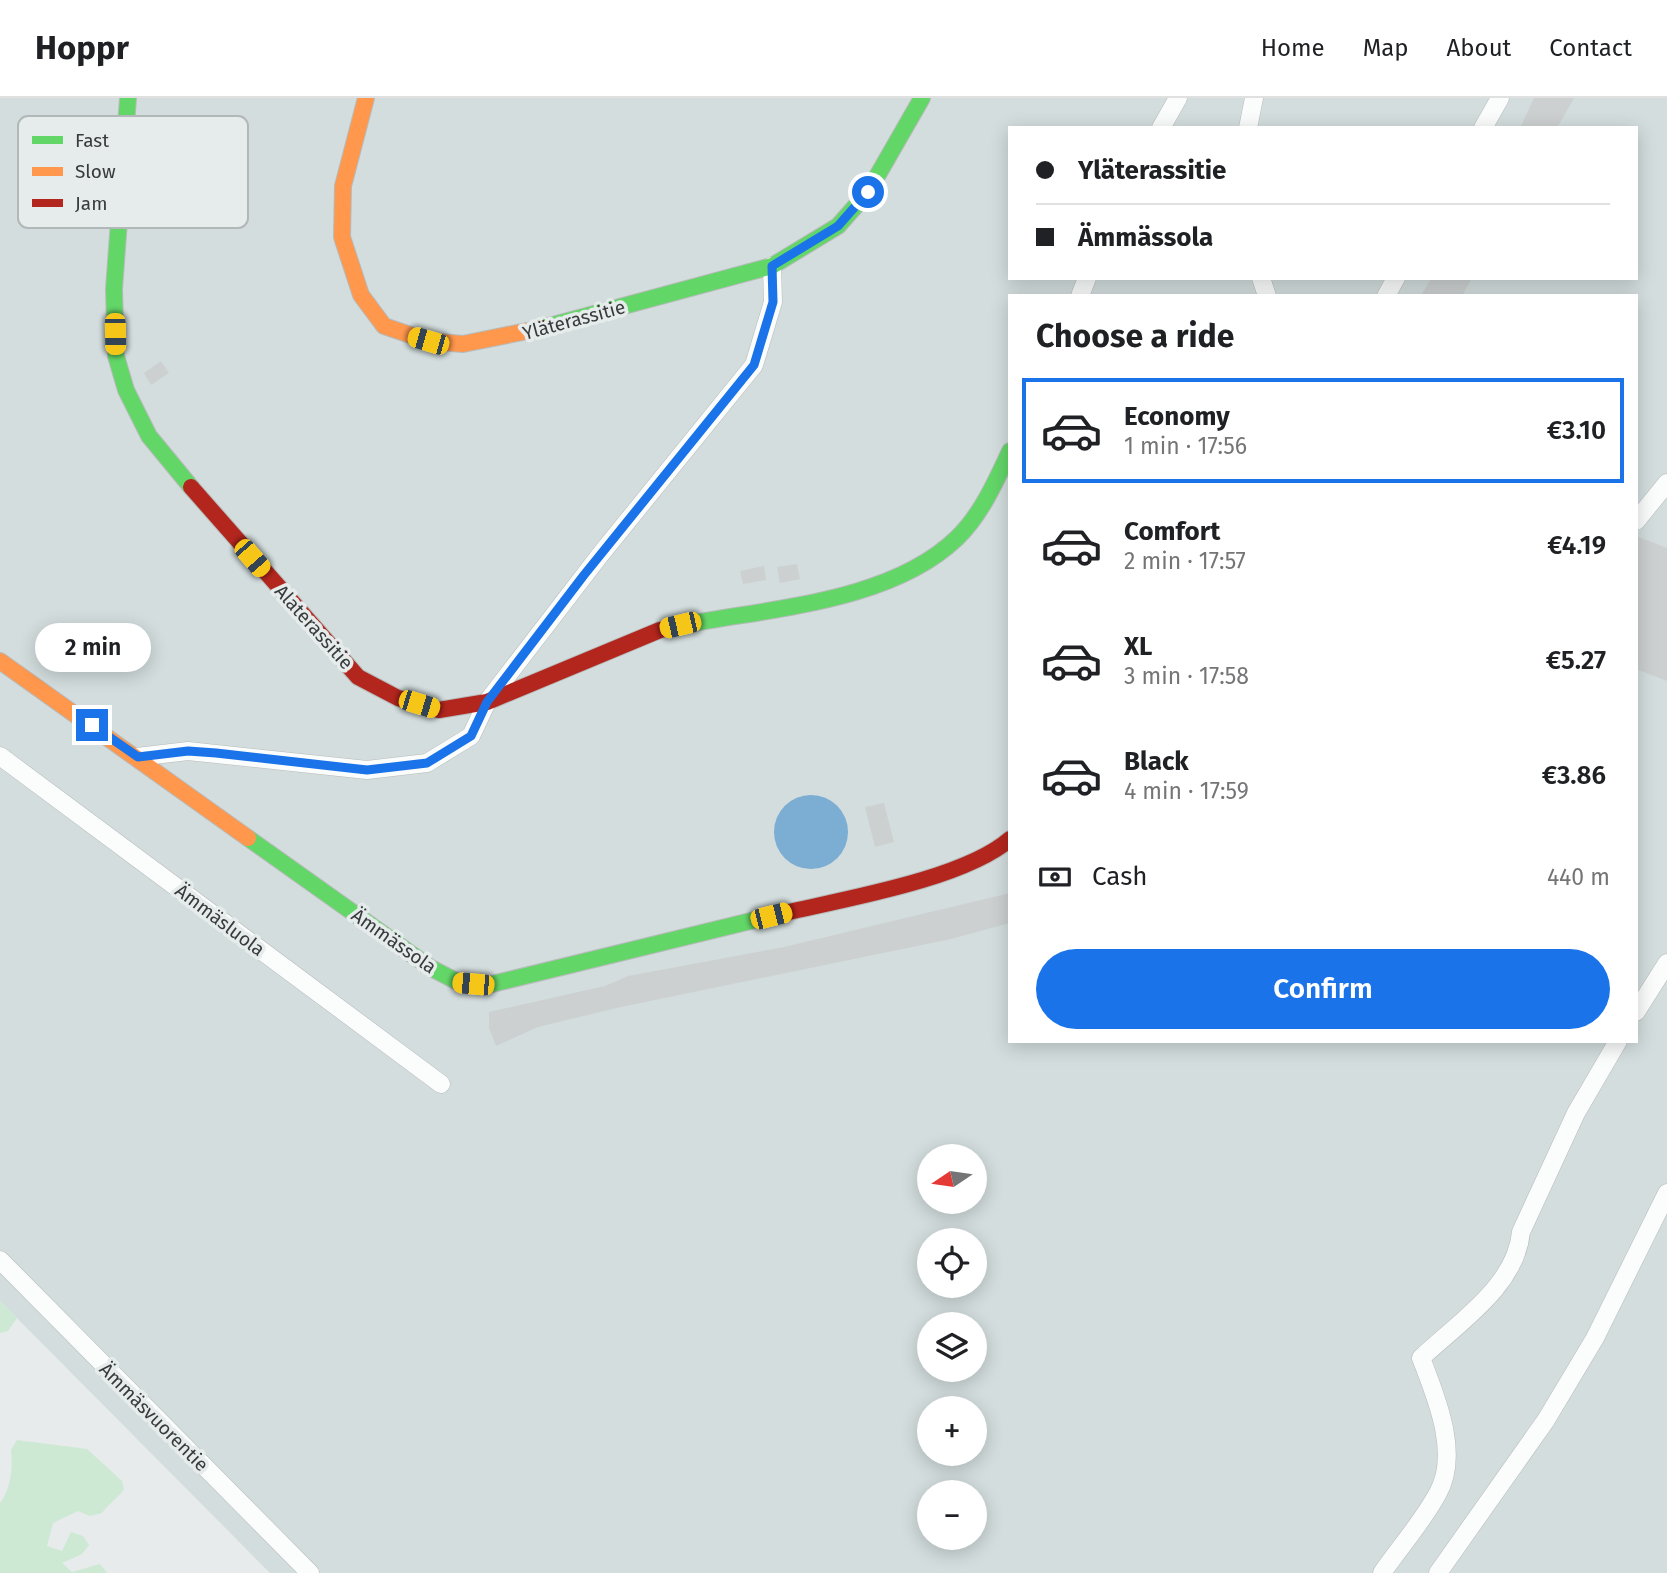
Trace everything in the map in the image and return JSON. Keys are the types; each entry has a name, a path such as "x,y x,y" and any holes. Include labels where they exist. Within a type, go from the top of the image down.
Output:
{"street":[{"name":"Alaterassitie","path":"127,116 128,98"},
{"name":"Yläterassitie","path":"366,98 343,186 342,237 351,271 362,295 384,326 428,341 463,344 511,337 772,266 838,226 868,192 922,98"},
{"path":"1162,126 1178,98"},
{"path":"1248,126 1254,98"},
{"path":"1484,126 1500,98"},
{"name":"Alaterassitie","path":"118,228 114,289 116,356 126,390 149,436 190,488 358,677 398,698 439,710 487,702 660,630 860,591 911,570 957,538 988,496 1008,455"},
{"path":"138,757 202,752 367,770 427,763 471,736 487,702 600,555 754,365 773,302 772,266"},
{"path":"1638,519 1667,484"},
{"name":"Ämmässola","path":"0,661 431,968 458,982 488,985 951,872 1008,840"},
{"name":"Ämmäsluola","path":"0,756 441,1084"},
{"path":"1638,1009 1667,963"},
{"path":"1382,1573 1438,1493 1447,1465 1442,1424 1421,1358 1509,1272 1520,1251 1521,1232 1576,1113 1617,1043"},
{"path":"1438,1573 1546,1420 1588,1350 1667,1193"},
{"name":"Ämmäsvuorentie","path":"0,1260 310,1573"}],"shaded area":[{"path":"0,98 1667,98 1667,1573 270,1573 0,1301"}],"green space":[{"path":"0,1301 17,1318 8,1331 0,1333"},
{"path":"17,1440 87,1449 122,1481 124,1489 102,1513 90,1516 78,1511 53,1523 47,1546 62,1551 71,1532 83,1536 89,1545 82,1554 62,1563 72,1572 100,1564 107,1573 0,1573 0,1503 9,1485 11,1450"}],"water":[{"path":"811,795 825,798 837,806 845,818 848,832 845,846 837,858 825,866 811,869 797,866 785,858 777,846 774,832 777,818 785,806 797,798"}],"building":[{"path":"1534,98 1574,98 1558,126 1521,126"},
{"path":"1430,280 1471,280 1463,294 1422,294"},
{"path":"161,361 169,373 151,385 144,373"},
{"path":"1638,537 1667,548 1667,681 1638,670"},
{"path":"797,564 800,579 780,583 777,567"},
{"path":"764,566 766,580 743,584 740,571"},
{"path":"884,803 894,842 875,847 865,807"},
{"path":"1008,893 1008,924 951,939 621,1007 538,1027 496,1046 489,1028 489,1012 605,986 628,976 784,947"}],"traffic: fast":[{"path":"127,116 128,98"},
{"path":"542,328 772,266 838,226 868,192 922,98"},
{"path":"118,228 114,289 116,356 126,390 149,436 191,487"},
{"path":"689,624 830,599 900,576 930,559 966,529 987,497 1008,455"},
{"path":"248,838 431,968 458,982 488,985 767,917"}],"traffic: slow":[{"path":"366,98 343,186 342,237 361,295 384,326 428,341 463,344 542,328"},
{"path":"0,661 248,838"}],"traffic: jam":[{"path":"191,487 358,677 398,698 439,710 487,702 660,630 689,624"},
{"path":"767,917 929,878 961,867 1008,840"}],"route":[{"path":"92,725 138,757 188,751 367,770 427,763 471,736 487,702 584,575 754,365 773,302 772,266 838,226 868,192"}]}
